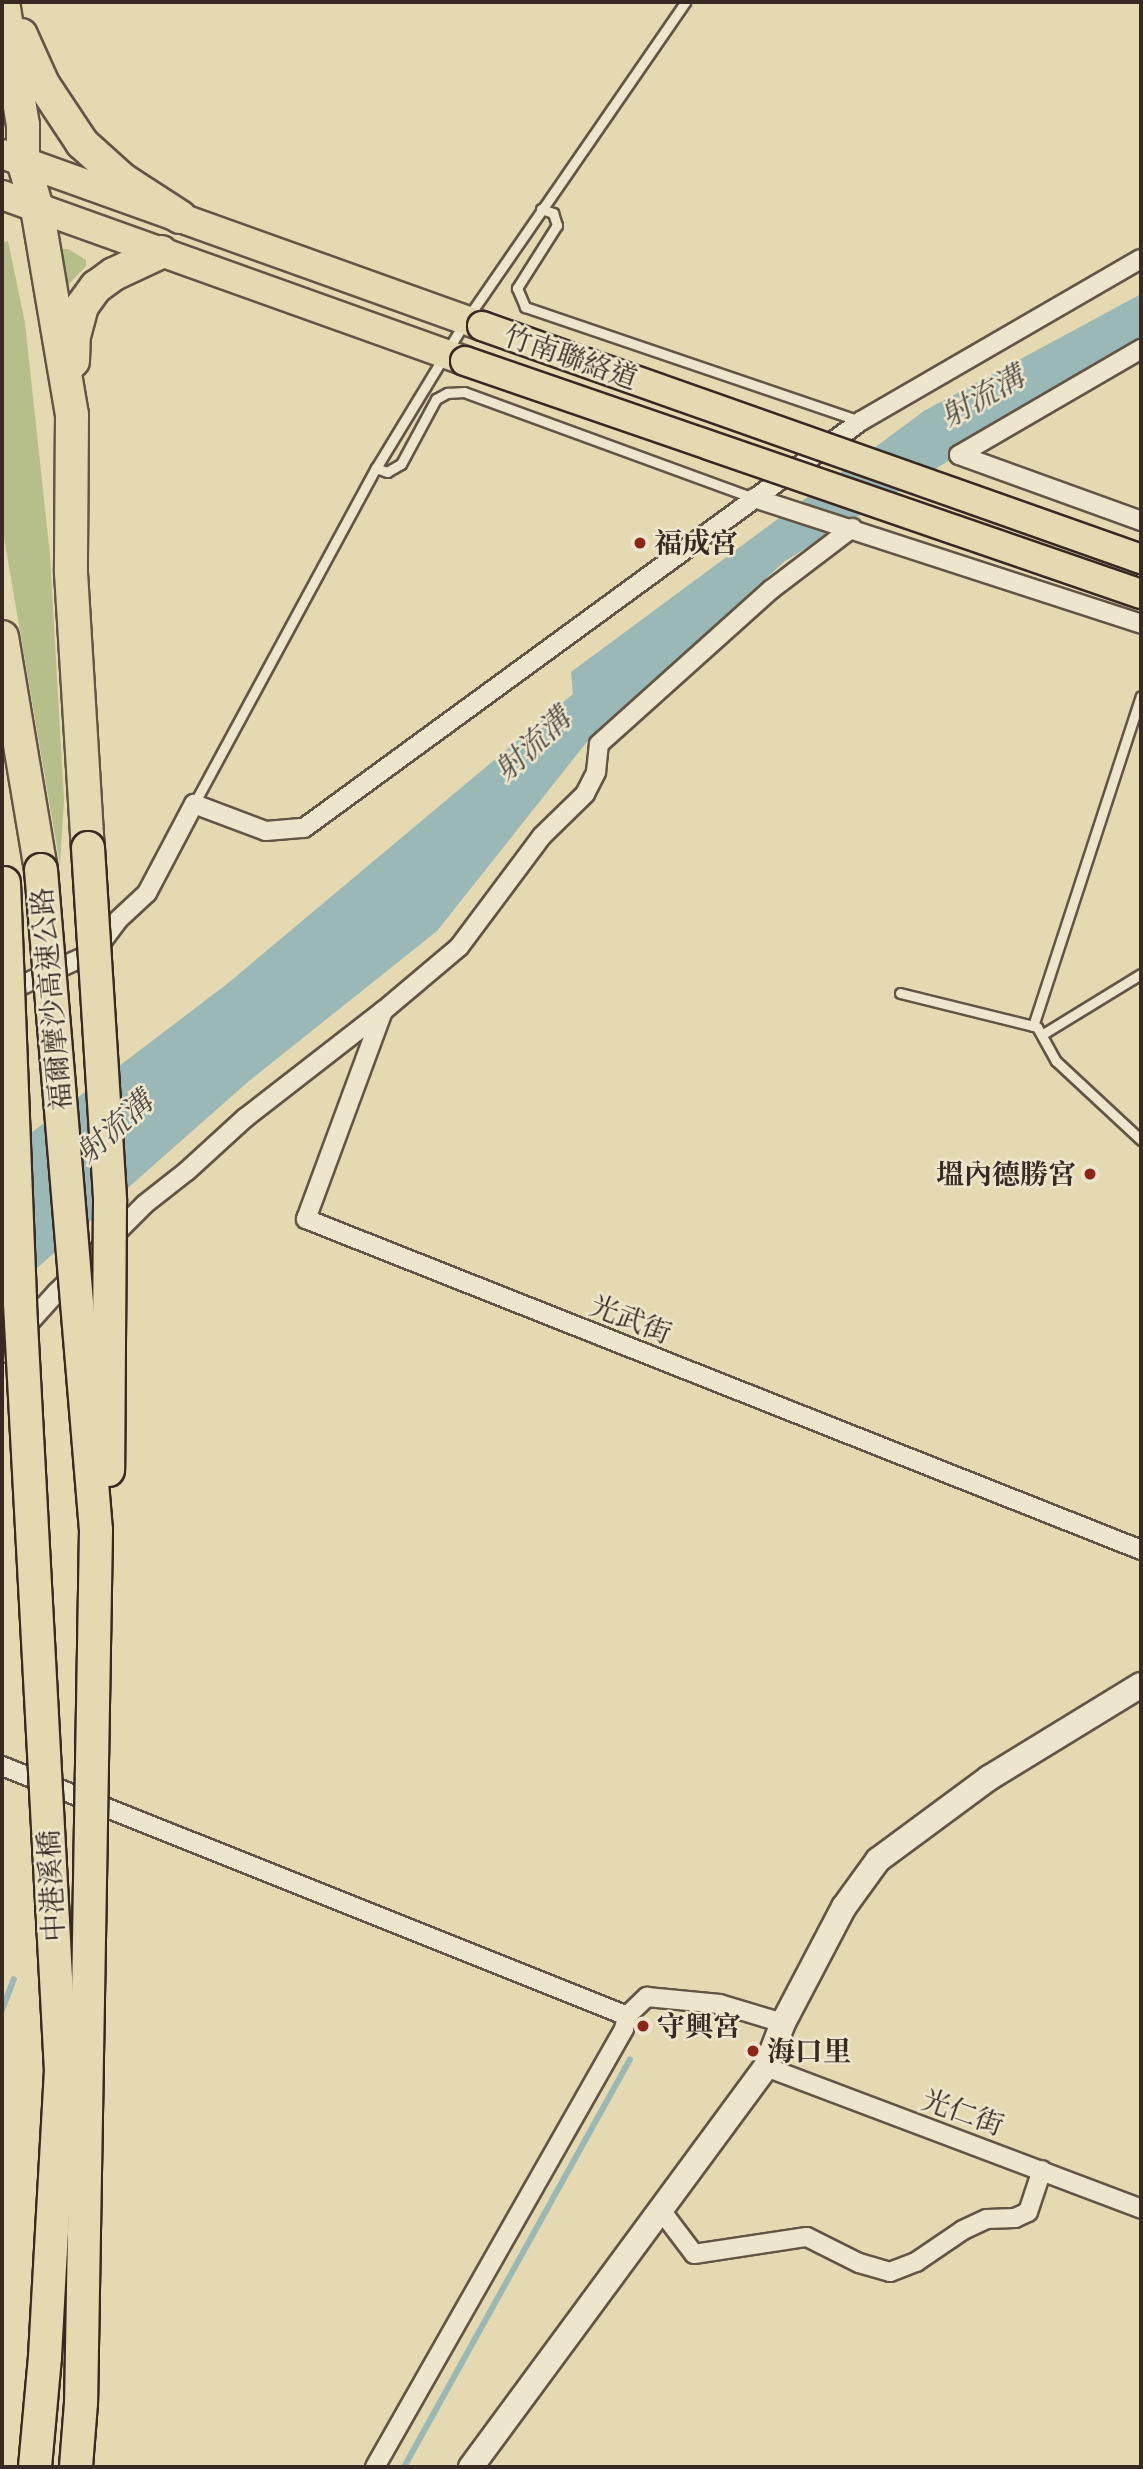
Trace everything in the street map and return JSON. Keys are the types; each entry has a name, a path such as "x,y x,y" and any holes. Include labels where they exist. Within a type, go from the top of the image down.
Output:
{"highway":[{"path":"3,2 23,125 13,158 37,208 72,415"},
{"path":"9,2 43,84 82,143 122,180 180,216"},
{"path":"96,1530 109,1461 110,1201 71,573 74,336 82,306 96,287 114,274 161,252"},
{"name":"福爾摩沙高速公路","path":"2,637 41,870 96,1530"},
{"name":"福爾摩沙高速公路","path":"3,878 20,1304"},
{"path":"2,1132 20,1304"},
{"name":"中港溪橋","path":"20,1304 61,2070 45,2357 34,2467"},
{"name":"中港溪橋","path":"76,2467 81,2403 96,1530"}],"main road":[{"name":"竹南聯絡道","path":"13,158 1141,559"},
{"name":"竹南聯絡道","path":"2,195 420,343 455,358 1141,594"}],"street":[{"path":"2,994 94,952 118,920 147,893 194,804 267,831 304,828 861,421 1141,259"},
{"path":"1141,349 960,455 1141,521"},
{"path":"754,498 1141,624"},
{"path":"2,1353 57,1292 145,1204 187,1171 245,1118 383,1011 459,947 542,835 585,794 596,772 599,744 772,589 852,528"},
{"name":"光武街","path":"383,1011 306,1219 1141,1550"},
{"path":"480,2463 660,2209 766,2067 783,2023 844,1907 878,1860 989,1778 1141,1685"},
{"path":"2,1766 627,2016"},
{"path":"375,2467 624,2029 627,2016 647,1997 720,2004 783,2023"},
{"name":"光仁街","path":"766,2067 1141,2209"},
{"path":"660,2209 694,2254 807,2236 859,2263 890,2272 916,2262 963,2230 987,2219 1015,2218 1028,2212 1042,2170"}],"lane":[{"path":"194,804 376,468 455,358 541,209 685,2"},
{"path":"541,209 553,214 557,225 517,288 525,307 861,421"},
{"path":"376,468 387,472 401,464 436,399 447,393 464,391 754,498"},
{"path":"1033,1026 1141,696"},
{"path":"1043,1034 1141,974"},
{"path":"900,993 1033,1026 1043,1034 1056,1061 1141,1140"}],"green space":[{"path":"8,241 25,323 50,555 64,800 60,865 2,526 2,243"},
{"path":"51,249 68,249 86,260 86,266 66,287"}],"water":[{"name":"射流溝","path":"1141,294 1141,343 785,561 590,738 437,931 249,1081 2,1299 2,1155 227,984 573,694 571,672 924,411"}],"waterway":[{"path":"2,2010 14,1979"},
{"path":"404,2467 630,2060"}],"place":[{"name":"福成宮","path":"640,543"},
{"name":"塭內德勝宮","path":"1090,1174"},
{"name":"守興宮","path":"643,2026"},
{"name":"海口里","path":"753,2051"}]}
